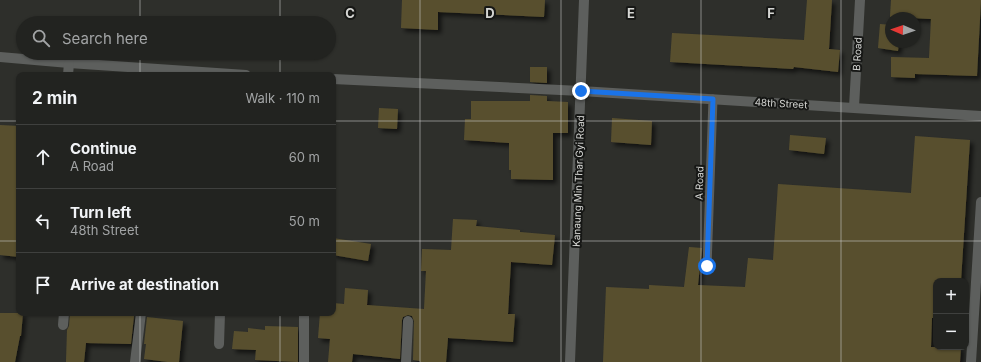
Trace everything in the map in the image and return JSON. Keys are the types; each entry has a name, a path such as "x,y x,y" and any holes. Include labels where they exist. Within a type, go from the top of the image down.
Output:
{"street":[{"name":"Kanaung Min Thar Gyi Road","path":"570,362 584,0"},
{"name":"B Road","path":"854,107 860,0"},
{"path":"0,57 16,58"},
{"path":"34,60 146,72"},
{"path":"68,72 69,63"},
{"name":"48th Street","path":"336,79 581,91 981,116"},
{"path":"971,362 981,202"},
{"path":"63,325 64,316"},
{"path":"135,362 141,316"},
{"path":"219,344 220,316"},
{"path":"304,316 304,362"},
{"path":"406,362 408,321"}],"lane":[{"name":"A Road","path":"707,266 713,99"}],"building":[{"path":"402,0 545,0 544,17 438,12 438,30 401,28"},
{"path":"807,0 832,0 829,49 840,50 838,72 794,67 793,69 670,62 672,33 804,40"},
{"path":"891,0 981,0 977,76 915,74 915,78 891,77 891,57 929,58 931,19 921,19 921,12 890,12"},
{"path":"880,24 885,24 885,48 898,48 898,51 878,48"},
{"path":"530,67 547,67 547,83 530,82"},
{"path":"530,95 547,96 547,101 568,102 568,133 553,133 553,180 511,179 511,170 509,170 509,143 464,140 465,119 471,119 471,101 530,101"},
{"path":"379,108 398,109 397,129 378,128"},
{"path":"612,118 652,121 651,145 611,142"},
{"path":"0,125 16,126 16,257 0,255"},
{"path":"790,135 826,138 824,154 789,150"},
{"path":"915,136 970,140 961,278 933,278 931,347 933,347 933,350 961,350 960,362 603,362 606,287 649,289 649,285 684,287 689,247 702,248 698,285 745,287 748,258 773,260 778,184 911,193"},
{"path":"453,219 477,220 476,226 555,235 552,265 511,262 508,314 515,314 513,342 448,338 446,362 420,362 413,360 414,321 412,316 408,315 403,317 402,320 400,359 353,354 352,362 328,362 330,339 318,338 320,316 336,316 336,303 344,304 345,288 368,290 367,305 424,309 426,271 421,271 422,249 451,250"},
{"path":"336,238 371,244 368,261 336,256"},
{"path":"0,313 16,313 16,316 23,316 21,336 15,362 0,362"},
{"path":"70,316 134,316 131,344 86,343 84,362 66,362 67,330"},
{"path":"147,317 183,321 179,362 144,359"},
{"path":"265,326 298,327 298,362 255,360 256,350 232,349 234,331 248,332 248,328 265,330"}],"route":[{"path":"581,91 713,99 707,266"}]}
